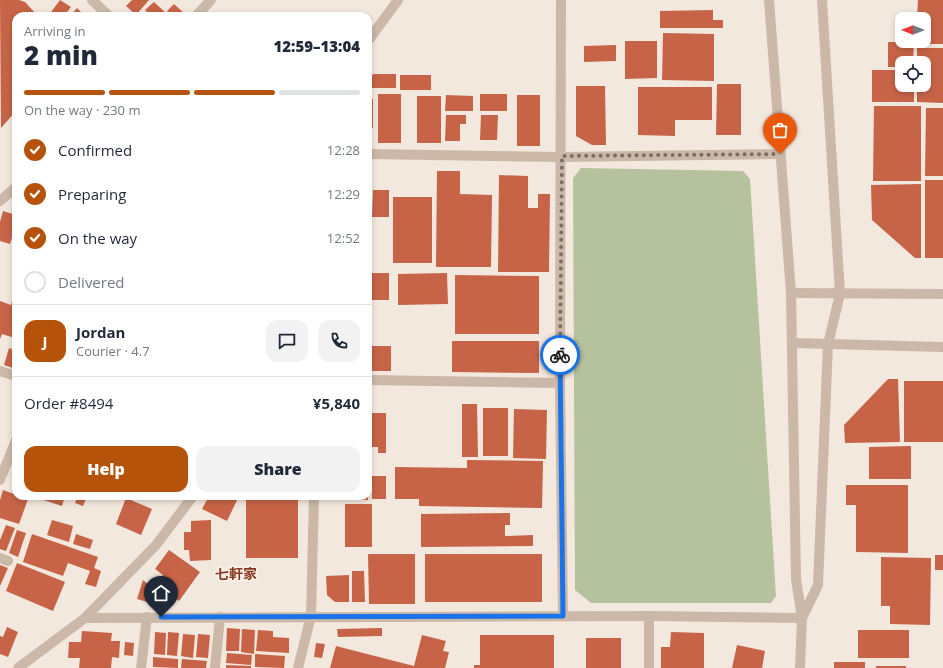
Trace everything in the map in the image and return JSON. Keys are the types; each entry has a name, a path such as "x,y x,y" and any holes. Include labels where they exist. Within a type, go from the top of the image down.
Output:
{"street":[{"path":"92,0 105,12"},
{"path":"200,12 211,0"},
{"path":"372,36 398,0"},
{"path":"561,0 562,156 560,383 563,616"},
{"path":"769,0 791,293 796,579 802,618 800,668"},
{"path":"802,618 818,585 828,344 840,294 822,0"},
{"path":"372,154 562,156 780,154"},
{"path":"0,201 12,190"},
{"path":"791,293 943,294"},
{"path":"793,343 943,347"},
{"path":"0,371 12,375"},
{"path":"372,380 560,383"},
{"path":"0,480 12,450"},
{"path":"18,668 85,618 156,545 190,500"},
{"path":"298,668 311,616 314,500"},
{"path":"85,618 649,616 802,618"},
{"path":"649,616 649,668"},
{"path":"142,668 147,617"},
{"path":"215,668 220,617"}],"green space":[{"path":"581,168 743,171 750,179 776,596 771,603 591,603 575,590 573,178"}],"building":[{"path":"0,0 19,0 25,2 34,12 12,12 12,116 1,128"},
{"path":"60,0 71,7 67,12 51,12"},
{"path":"132,0 149,0 139,12 133,12 126,6"},
{"path":"918,0 943,0 943,44 931,44 931,12 917,12"},
{"path":"154,2 165,12 147,12 145,10"},
{"path":"174,4 183,12 168,12 167,11"},
{"path":"77,8 81,12 74,12"},
{"path":"713,10 713,20 723,20 723,28 660,28 660,11"},
{"path":"663,33 714,34 714,81 662,80"},
{"path":"625,41 657,41 657,78 625,79"},
{"path":"888,42 895,42 895,48 914,48 913,56 895,56 895,67 888,67"},
{"path":"616,45 616,61 584,62 584,46"},
{"path":"917,48 943,48 943,103 917,102 917,92 931,92 931,56 917,56"},
{"path":"872,70 895,70 895,92 914,92 914,102 872,102"},
{"path":"373,74 396,74 396,88 372,88"},
{"path":"400,75 431,75 431,90 400,90"},
{"path":"717,84 741,84 741,135 716,135"},
{"path":"576,86 605,86 606,145 592,145 576,136"},
{"path":"638,87 712,87 712,120 675,120 675,136 638,135"},
{"path":"378,94 401,94 401,143 378,143"},
{"path":"480,94 507,94 507,111 480,111"},
{"path":"446,95 473,96 473,111 445,111"},
{"path":"517,95 540,95 540,146 517,146"},
{"path":"417,96 441,96 441,143 417,143"},
{"path":"372,99 373,99 372,128"},
{"path":"874,106 921,106 921,181 873,181"},
{"path":"926,108 943,108 943,176 925,176"},
{"path":"446,115 466,115 466,124 460,124 460,141 445,141"},
{"path":"481,115 498,115 497,140 480,140"},
{"path":"437,171 460,171 460,194 492,195 491,267 436,267"},
{"path":"499,175 528,176 528,208 538,208 538,194 550,194 549,272 498,272"},
{"path":"925,180 943,180 943,258 925,258"},
{"path":"921,184 921,258 915,258 872,220 871,185"},
{"path":"373,190 389,190 389,217 372,217"},
{"path":"393,197 432,197 432,263 393,263"},
{"path":"3,211 12,214 12,238 10,244 0,241 0,222"},
{"path":"372,273 389,273 389,300 372,300"},
{"path":"447,273 448,304 398,305 398,274"},
{"path":"455,275 539,276 539,334 455,334"},
{"path":"0,301 11,305 12,302 12,337 2,334 0,339"},
{"path":"452,341 539,341 539,373 452,372"},
{"path":"372,346 391,346 391,371 372,371"},
{"path":"9,348 12,349 12,368 4,365"},
{"path":"888,379 898,379 900,442 845,443 844,425"},
{"path":"904,381 943,381 943,442 904,442"},
{"path":"462,404 477,404 478,457 462,457"},
{"path":"483,408 508,408 508,456 483,456"},
{"path":"514,409 547,410 546,459 513,458"},
{"path":"372,413 386,413 386,453 378,453 378,447 372,447"},
{"path":"911,446 911,479 869,479 869,447"},
{"path":"467,460 543,461 542,508 419,506 419,499 395,499 395,467 467,468"},
{"path":"372,476 386,476 386,499 372,499"},
{"path":"846,485 908,485 908,553 856,552 856,505 846,505"},
{"path":"3,490 12,493 12,500 28,500 19,524 0,518 0,500"},
{"path":"43,500 64,500 62,506"},
{"path":"76,500 85,500 83,506 75,503"},
{"path":"125,500 131,500 152,509 141,535 116,524"},
{"path":"207,500 237,500 227,521 202,509"},
{"path":"246,500 298,500 298,558 246,558"},
{"path":"345,504 372,504 372,547 345,547"},
{"path":"510,513 510,525 505,525 505,536 533,535 533,546 421,547 421,514"},
{"path":"52,520 73,526 69,542 47,535"},
{"path":"211,520 211,560 190,561 189,550 184,550 184,532 191,532 191,521"},
{"path":"6,525 15,528 6,551 0,549 0,540"},
{"path":"17,530 26,533 18,557 9,553"},
{"path":"32,534 98,557 94,568 101,571 96,587 85,584 90,571 68,563 63,576 23,562"},
{"path":"76,534 93,540 90,549 73,544"},
{"path":"169,550 200,572 179,601 156,584 163,575 155,569"},
{"path":"368,554 415,554 415,604 369,604"},
{"path":"425,554 542,554 542,602 425,602"},
{"path":"935,555 943,555 943,570 935,570"},
{"path":"881,557 931,558 930,625 890,624 890,606 881,606"},
{"path":"17,563 65,582 53,611 6,591"},
{"path":"0,565 8,568 0,586"},
{"path":"352,571 364,571 365,602 352,602"},
{"path":"349,575 349,602 335,602 327,595 326,576"},
{"path":"143,580 157,592 154,604 137,599"},
{"path":"7,627 18,632 8,657 0,654 0,636 3,637"},
{"path":"227,628 240,629 239,651 226,651"},
{"path":"382,628 382,636 338,637 337,629"},
{"path":"242,629 255,630 254,654 241,652"},
{"path":"258,630 273,631 273,637 289,638 289,653 256,651"},
{"path":"858,630 909,630 909,658 858,658"},
{"path":"82,631 112,633 111,641 120,641 119,658 112,657 111,668 79,668 80,658 68,658 69,642 81,642"},
{"path":"155,632 166,633 165,655 154,654"},
{"path":"168,632 179,633 177,656 167,655"},
{"path":"671,632 704,633 704,668 661,668 661,647 670,647"},
{"path":"183,634 195,635 193,658 181,656"},
{"path":"198,634 210,635 208,658 196,657"},
{"path":"422,635 446,641 443,651 449,652 445,668 330,668 336,646 414,666"},
{"path":"480,635 554,635 554,668 474,668 474,665 480,665"},
{"path":"586,638 621,638 621,668 586,668"},
{"path":"125,642 134,643 133,656 124,655"},
{"path":"316,643 325,644 322,658 314,657"},
{"path":"737,645 765,651 762,668 732,668"},
{"path":"227,653 252,655 251,665 226,663"},
{"path":"255,654 285,656 284,668 255,667"},
{"path":"153,657 178,659 178,668 153,667"},
{"path":"182,659 207,661 206,668 181,668"},
{"path":"834,662 865,662 865,668 834,668"},
{"path":"226,665 251,666 251,668 226,668"},
{"path":"876,666 906,666 906,668 876,668"}],"way so far":[{"path":"560,355 562,156 780,154"}],"district":[{"name":"七軒家","path":"236,573"}],"route":[{"path":"161,617 563,616 560,355"}]}
